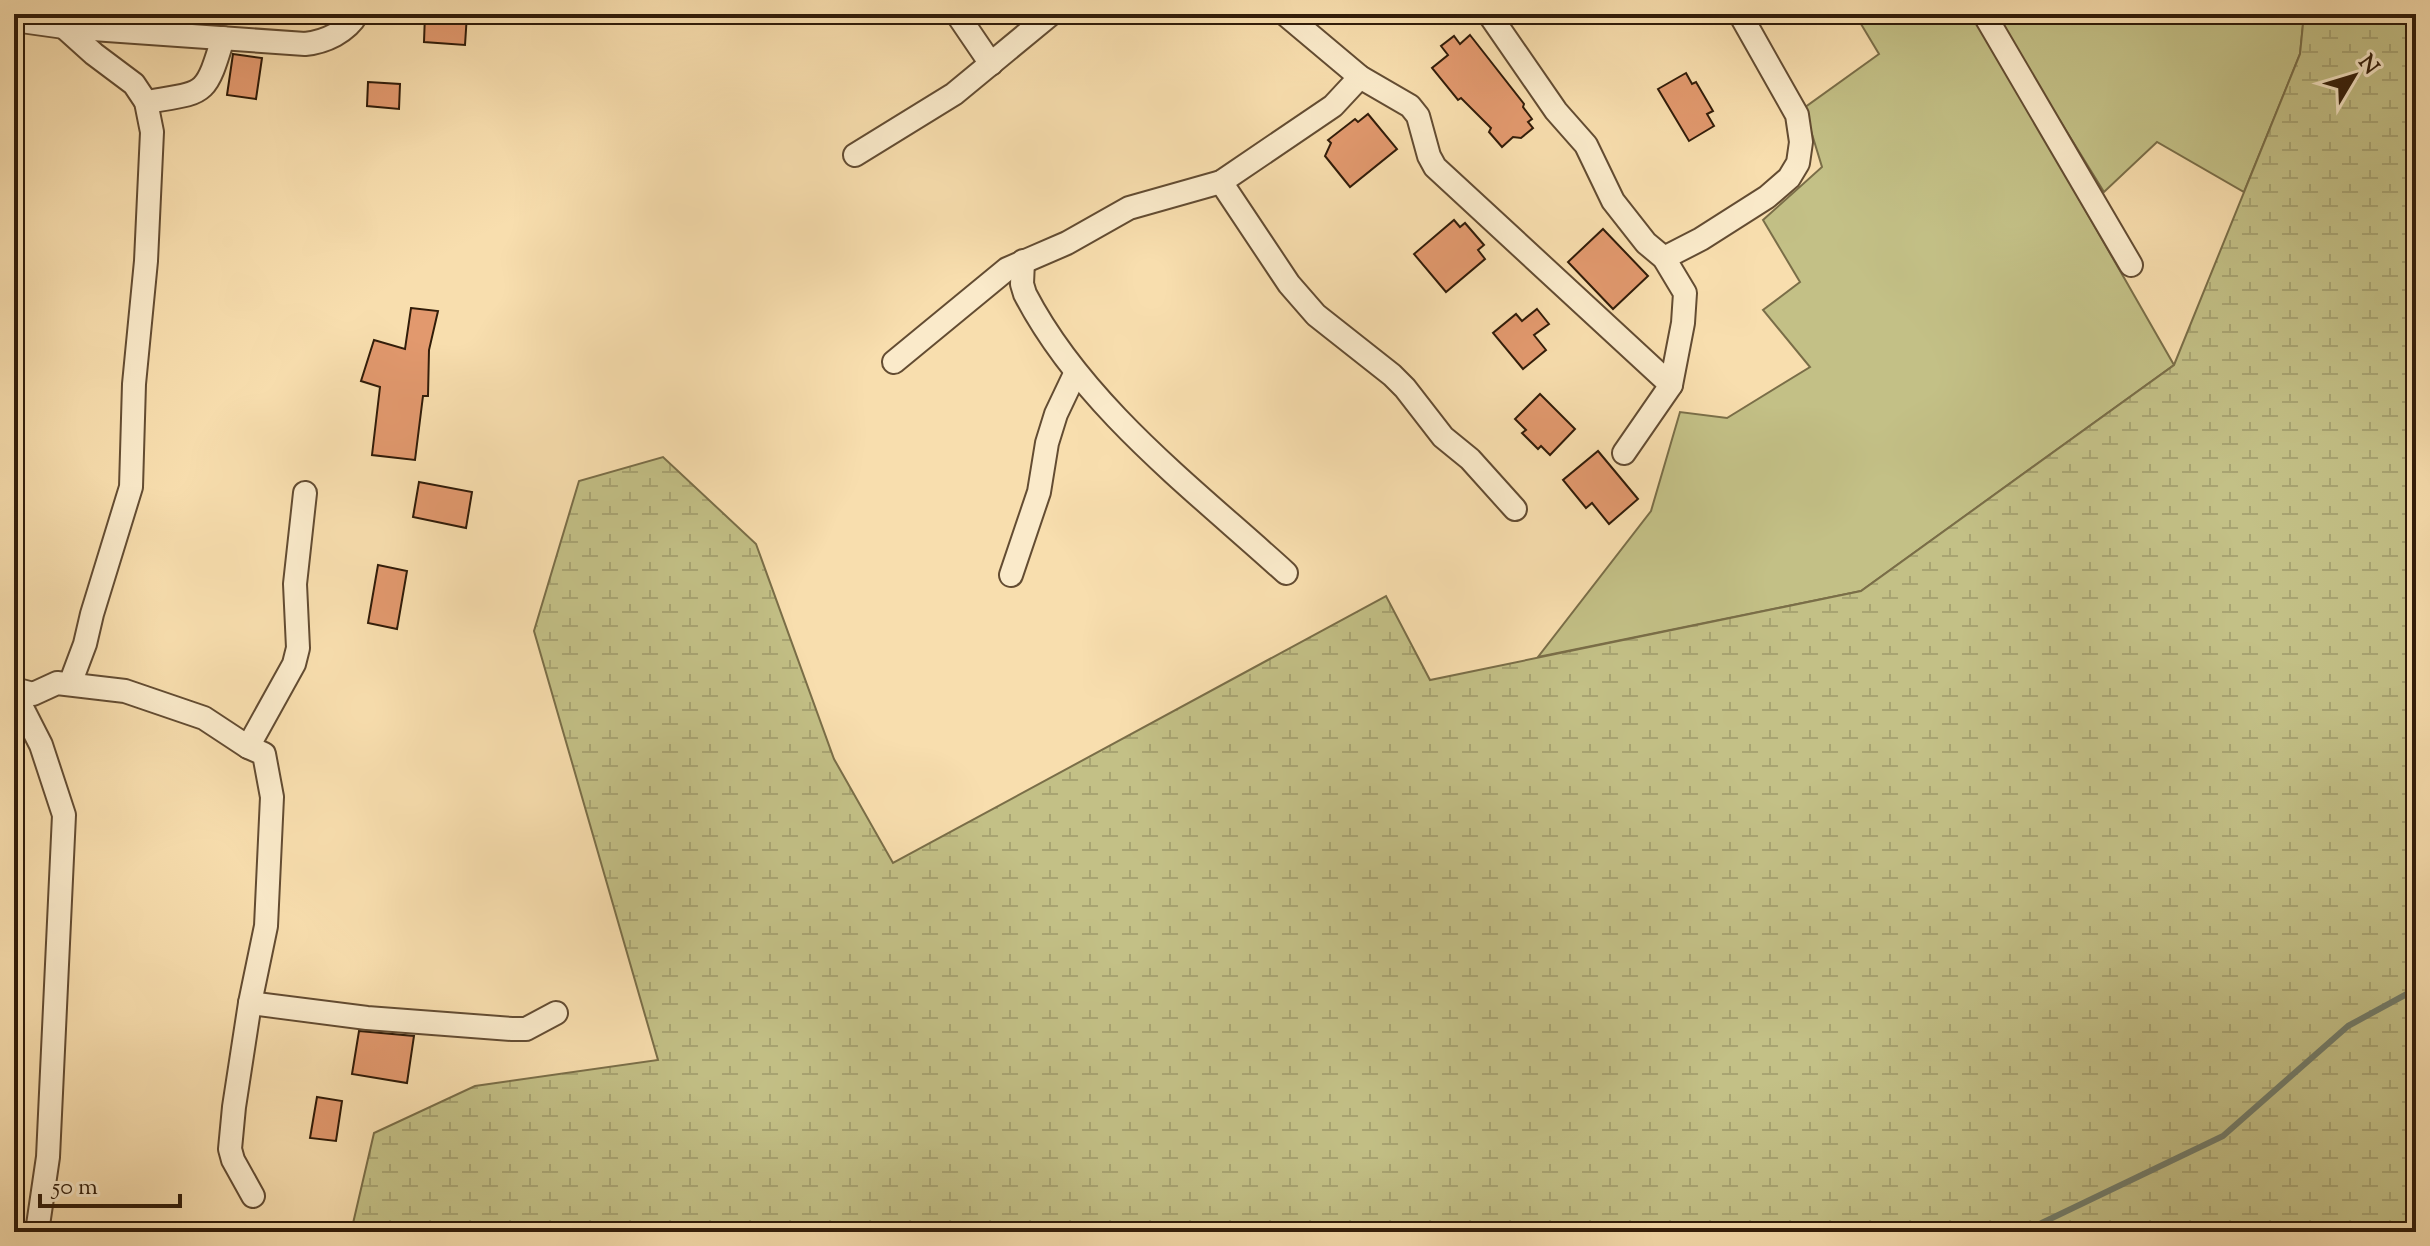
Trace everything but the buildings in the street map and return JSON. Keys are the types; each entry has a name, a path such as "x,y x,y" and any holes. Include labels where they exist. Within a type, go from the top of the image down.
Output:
{"street":[{"path":"14,20 64,27 147,23 223,38 319,42 347,27 357,14"},
{"path":"957,14 991,64"},
{"path":"855,155 954,94 1051,14"},
{"path":"1285,14 1360,77 1410,106 1418,116 1435,167 1671,385"},
{"path":"1489,14 1556,111 1586,145 1613,201 1646,243 1664,258 1685,293 1686,304 1671,385 1624,453"},
{"path":"1664,258 1701,239 1767,197 1789,178 1798,163 1801,142 1797,115 1740,14"},
{"path":"1984,14 2131,265"},
{"path":"64,27 134,84 146,102 152,132 146,261 134,384 131,487 85,644 70,684"},
{"path":"146,102 195,93 211,79 223,38"},
{"path":"894,362 996,276 1067,243 1129,208 1221,182 1333,106 1360,77"},
{"path":"1221,182 1289,284 1316,315 1375,360 1405,388 1443,437 1470,459 1515,509"},
{"path":"1023,261 1025,294 1075,374 1148,447 1286,573"},
{"path":"1011,575 1039,492 1047,443 1056,414 1075,374"},
{"path":"248,747 288,676 298,648 295,584 305,493"},
{"path":"14,691 33,694 57,683 125,691 204,718 264,754 272,797 266,926 250,1003 230,1149 253,1196"},
{"path":"14,691 41,745 64,815 48,1157 37,1232"},
{"path":"250,1003 367,1018 512,1029 526,1029 556,1013"}],"green space":[{"path":"1855,14 1973,14 2174,365 1861,591 1538,657 1651,511 1680,412 1727,418 1810,367 1763,310 1800,282 1763,220 1822,167 1804,108 1879,54"},
{"path":"1994,14 2304,14 2300,54 2244,192 2157,142 2104,192"},
{"path":"2304,14 2416,14 2416,1232 351,1232 374,1133 475,1086 658,1060 534,631 579,481 663,457 756,544 834,759 893,863 1386,596 1430,680 1861,591 2174,365 2300,54"}],"waterway":[{"path":"2023,1232 2223,1136 2348,1026 2416,989"}]}
